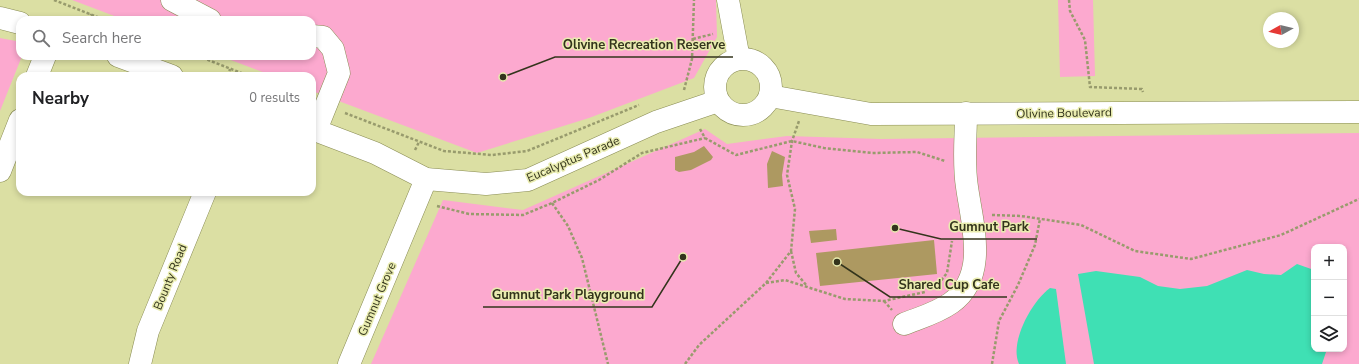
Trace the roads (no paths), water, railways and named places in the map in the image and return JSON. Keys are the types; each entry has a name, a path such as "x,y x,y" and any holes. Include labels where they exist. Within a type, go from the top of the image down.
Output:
{"street":[{"path":"172,0 202,16"},
{"path":"728,0 739,59"},
{"path":"0,18 16,22"},
{"path":"316,36 323,37 333,49 339,73 326,106 316,125"},
{"path":"739,59 753,61 765,69 770,78 771,88 770,96 765,105 758,111 744,116 725,110 718,101 715,91 715,81 719,72 726,65 739,59"},
{"path":"39,72 43,60"},
{"path":"129,60 161,72"},
{"name":"Olivine Boulevard","path":"770,96 870,114 1359,112"},
{"name":"Eucalyptus Parade","path":"316,130 375,153 426,179 486,184 528,180 656,122 718,101"},
{"path":"904,324 925,316 951,303 966,288 975,262 975,234 962,223 966,184 966,113"},
{"path":"0,171 16,130"},
{"name":"Gumnut Grove","path":"349,364 404,235 426,179"},
{"name":"Bounty Road","path":"140,364 148,331 203,196"}],"place":[{"name":"Olivine Recreation Reserve","path":"503,77"},
{"name":"Gumnut Park","path":"895,228"},
{"name":"Gumnut Park Playground","path":"683,257"},
{"name":"Shared Cup Cafe","path":"837,262"}]}
